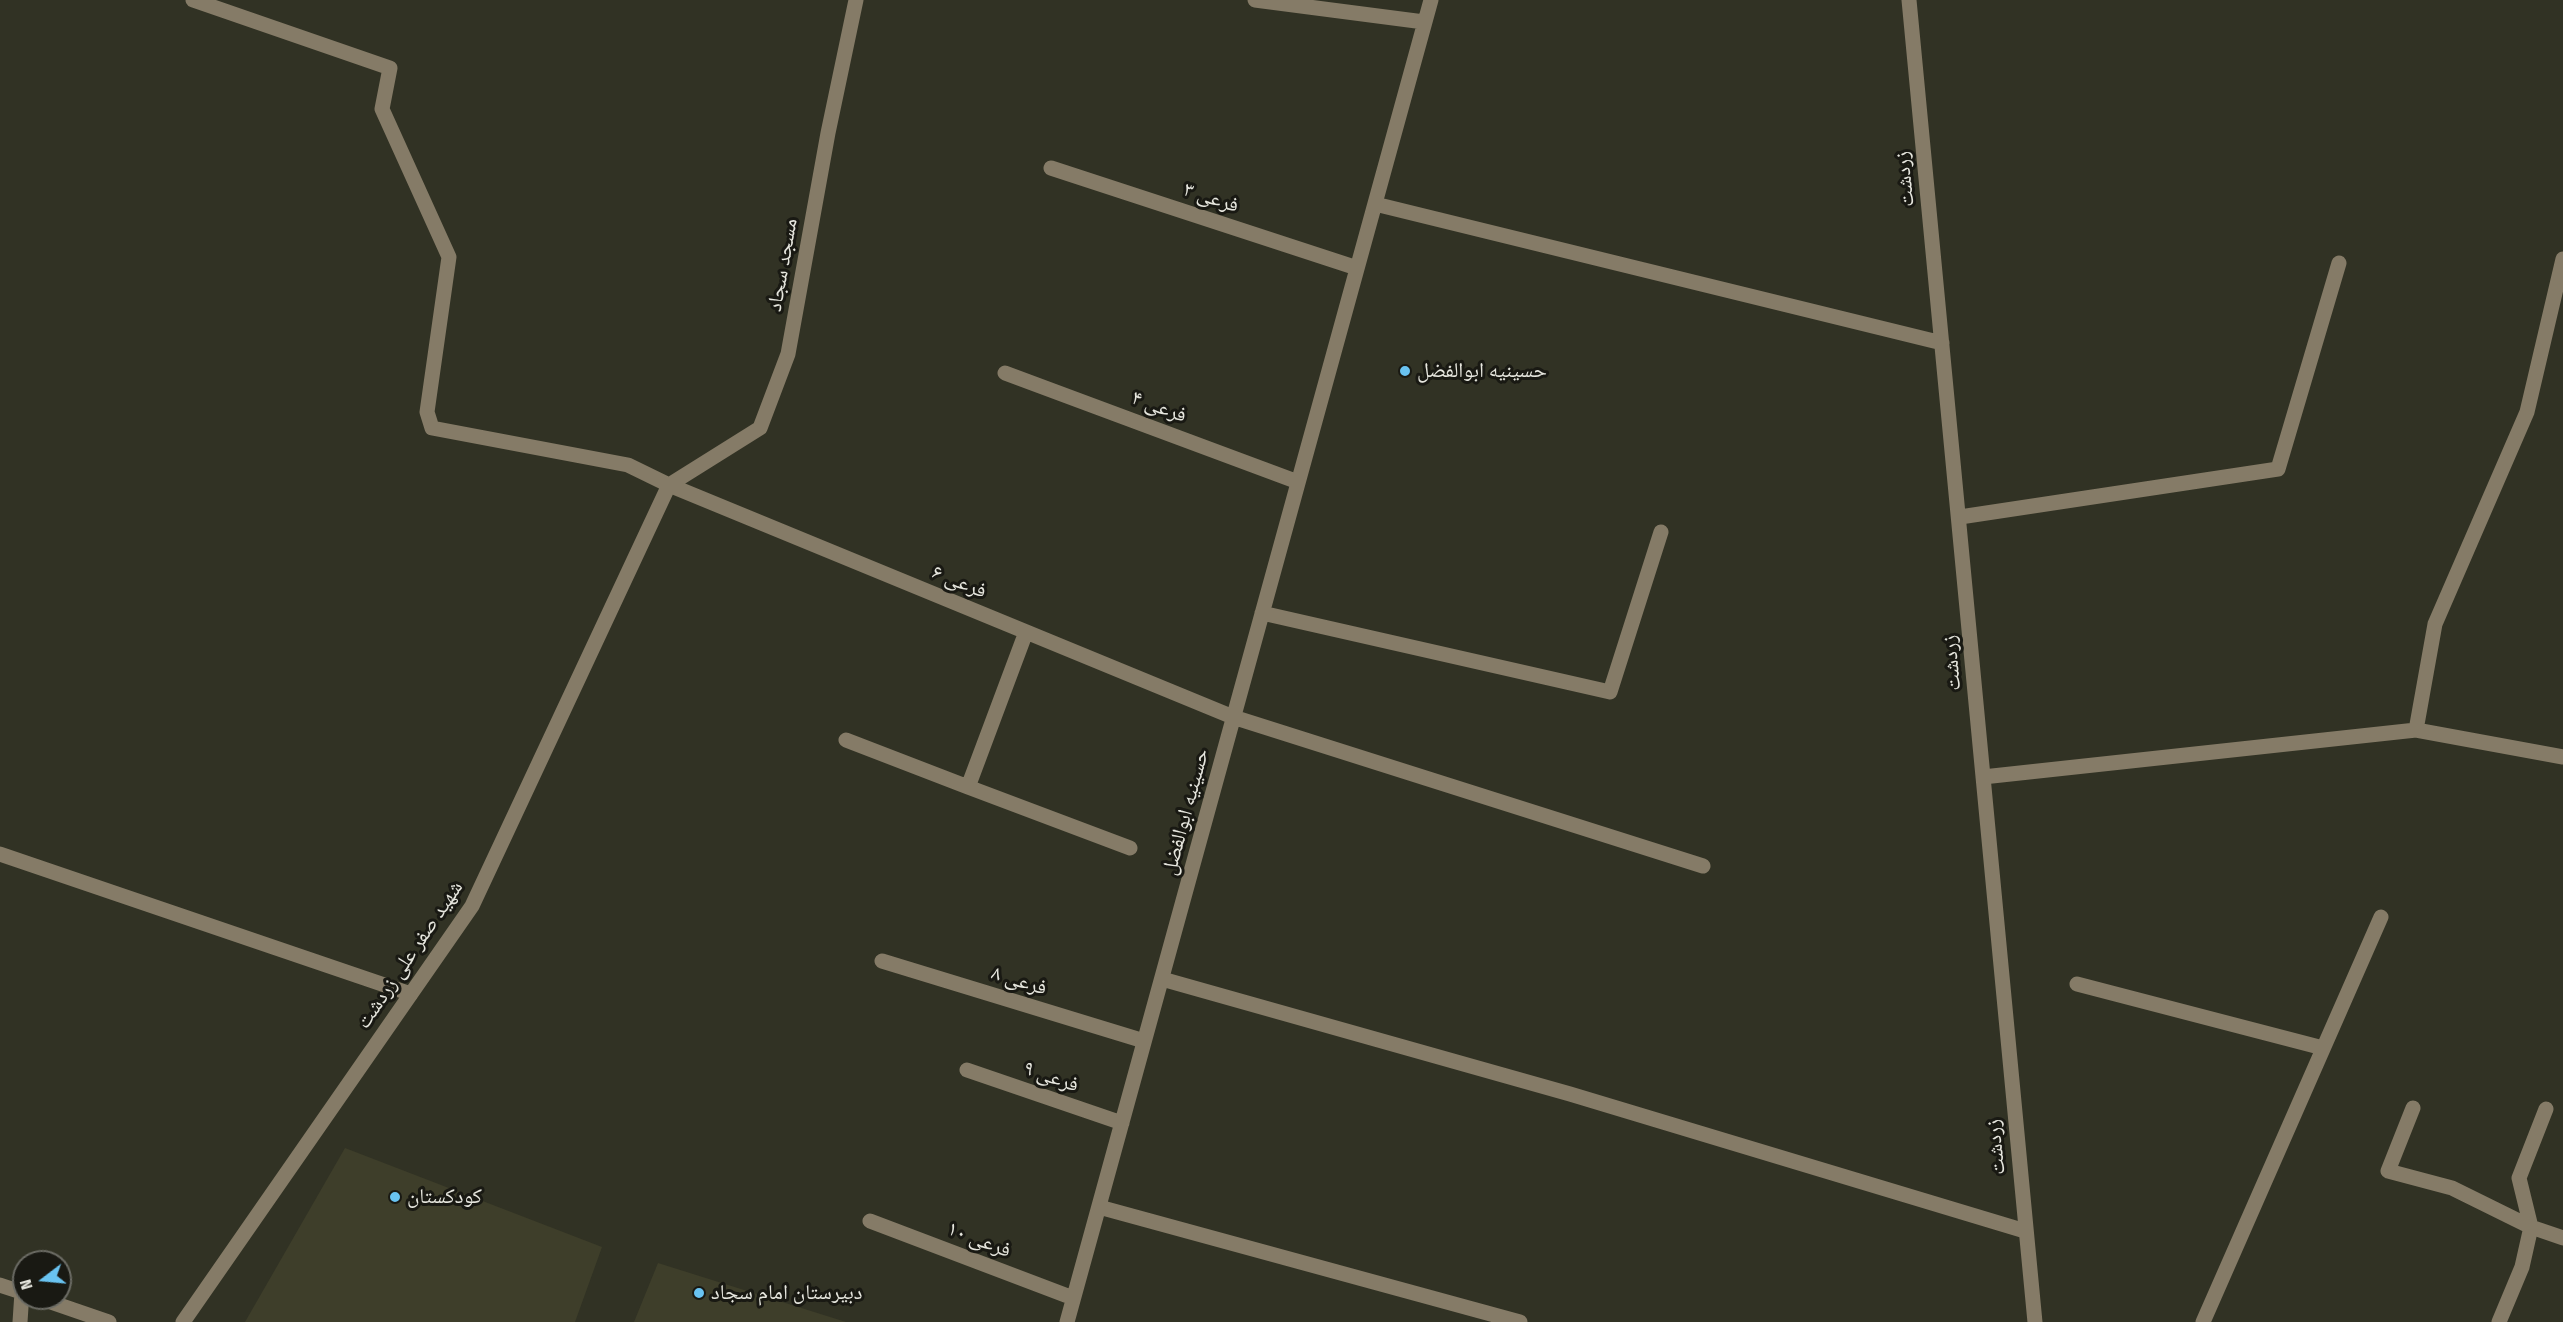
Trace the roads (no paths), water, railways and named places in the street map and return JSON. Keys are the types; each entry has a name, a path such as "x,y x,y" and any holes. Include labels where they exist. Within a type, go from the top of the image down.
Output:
{"street":[{"name":"مسجد سجاد","path":"669,485 760,428 788,354 828,133 856,0"},
{"path":"1255,0 1424,22"},
{"name":"حسینیه ابوالفضل","path":"1067,1322 1431,0"},
{"name":"زردشت","path":"1909,0 2035,1322"},
{"name":"فرعی ۶","path":"197,1 390,68 382,109 449,257 427,412 432,428 628,465 669,485 1233,717 1703,866"},
{"name":"فرعی ۳","path":"1051,168 1357,268"},
{"path":"1375,204 1942,343"},
{"path":"2416,730 2435,624 2527,412 2563,259"},
{"path":"1960,517 2278,469 2339,263"},
{"name":"فرعی ۴","path":"1005,373 1298,482"},
{"name":"شهید صفر علی زردشت","path":"183,1322 472,906 669,485"},
{"path":"1262,613 1610,692 1661,532"},
{"path":"968,787 1026,632"},
{"path":"1983,777 2416,730 2563,757"},
{"path":"846,740 1130,848"},
{"path":"0,854 411,994"},
{"path":"2203,1322 2381,916"},
{"name":"فرعی ۸","path":"882,961 1144,1041"},
{"path":"1162,979 1570,1094 2025,1231"},
{"path":"2077,984 2323,1048"},
{"name":"فرعی ۹","path":"967,1070 1122,1123"},
{"path":"2413,1108 2388,1171 2452,1188 2531,1227 2563,1238"},
{"path":"2499,1322 2522,1267 2531,1227 2519,1178 2546,1109"},
{"path":"1099,1207 1520,1322"},
{"name":"فرعی ۱۰","path":"870,1221 1074,1298"},
{"path":"72,1309 109,1322"}],"place":[{"name":"حسینیه ابوالفضل","path":"1405,371"},
{"name":"کودکستان","path":"395,1197"},
{"name":"دبیرستان امام سجاد","path":"699,1293"}]}
